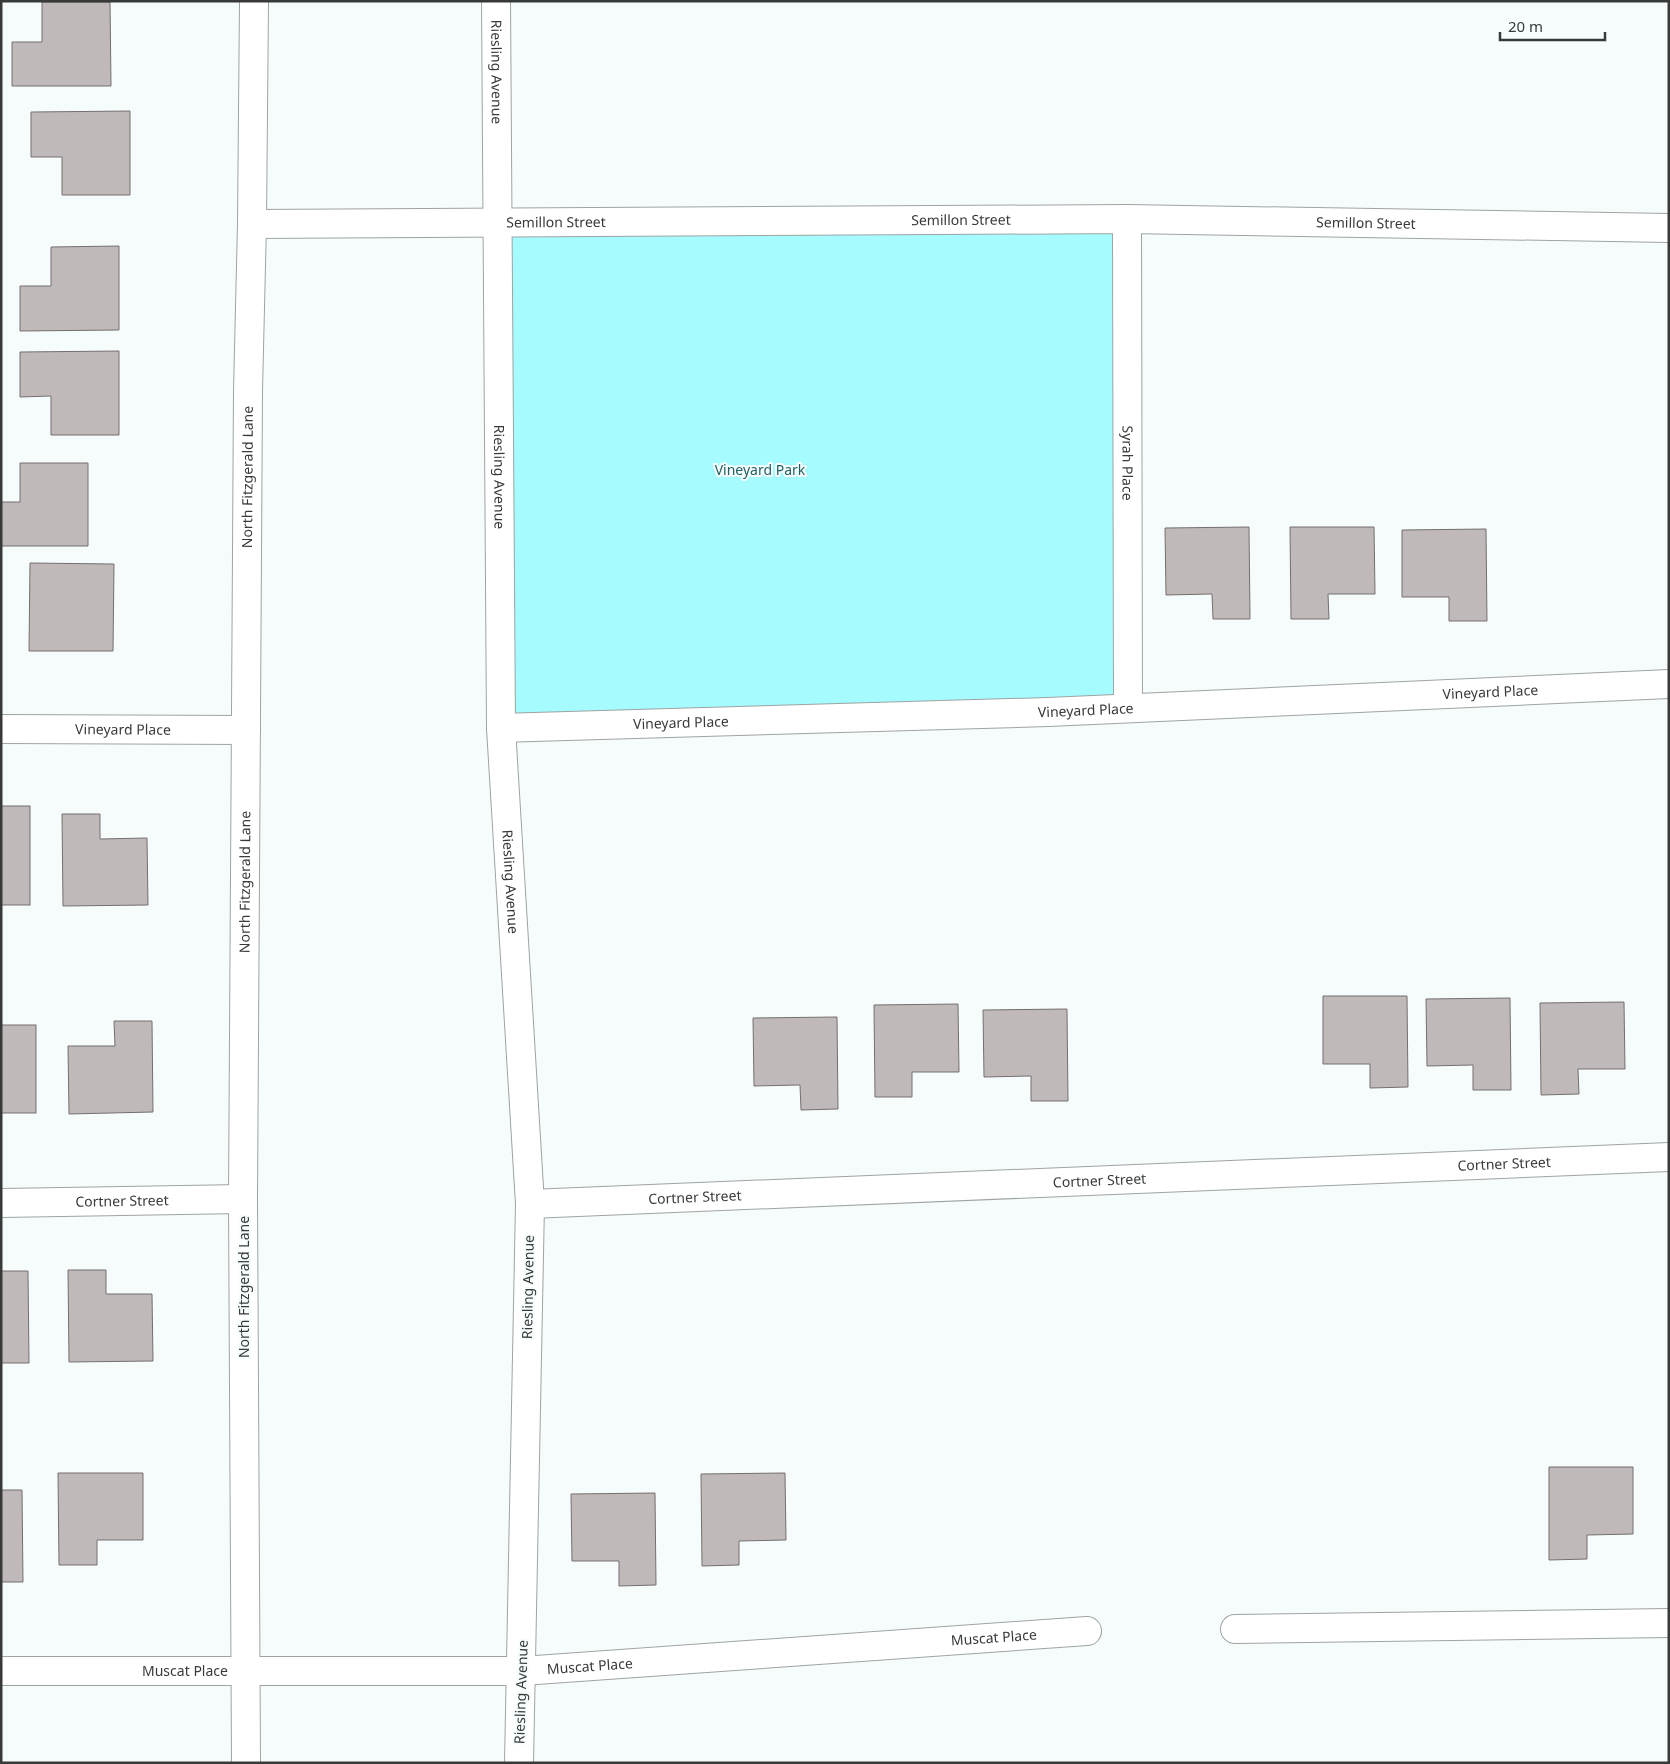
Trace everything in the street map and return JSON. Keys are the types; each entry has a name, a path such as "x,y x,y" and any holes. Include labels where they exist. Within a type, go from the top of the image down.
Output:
{"street":[{"name":"North Fitzgerald Lane","path":"246,1763 243,1199 248,391 254,1"},
{"name":"Riesling Avenue","path":"496,1 501,728 530,1204 519,1763"},
{"name":"Semillon Street","path":"252,224 1127,219 1669,228"},
{"name":"Syrah Place","path":"1127,219 1128,708"},
{"name":"Vineyard Place","path":"501,728 1048,712 1669,684"},
{"name":"Vineyard Place","path":"1,729 246,730"},
{"name":"Cortner Street","path":"530,1204 1669,1157"},
{"name":"Cortner Street","path":"1,1203 243,1199"},
{"path":"1235,1628 1669,1623"},
{"name":"Muscat Place","path":"1,1671 522,1672 1087,1632"}],"green space":[{"name":"Vineyard Park","path":"1127,219 1128,708 501,728 499,221"}],"building":[{"path":"42,2 110,2 111,86 12,86 12,42 42,42"},
{"path":"130,111 130,195 62,195 62,157 31,157 31,112"},
{"path":"119,246 119,330 20,331 20,286 51,286 51,247"},
{"path":"119,351 119,435 51,435 51,396 20,397 20,352"},
{"path":"20,463 88,463 88,546 1,546 1,502 20,502"},
{"path":"1249,527 1250,619 1213,619 1212,594 1166,595 1165,528"},
{"path":"1290,527 1374,527 1375,594 1328,594 1329,619 1291,619"},
{"path":"1486,529 1487,621 1449,621 1449,597 1402,597 1402,530"},
{"path":"30,563 114,564 113,651 29,651"},
{"path":"1,806 30,806 30,905 1,905"},
{"path":"62,814 100,814 100,839 147,838 148,905 63,906"},
{"path":"1323,996 1407,996 1408,1087 1370,1088 1370,1064 1323,1064"},
{"path":"1510,998 1511,1090 1473,1090 1473,1065 1427,1066 1426,999"},
{"path":"1624,1002 1625,1069 1578,1069 1579,1094 1541,1095 1540,1003"},
{"path":"958,1004 959,1072 912,1072 912,1097 875,1097 874,1005"},
{"path":"1067,1009 1068,1101 1031,1101 1031,1076 984,1077 983,1010"},
{"path":"837,1017 838,1109 801,1110 800,1085 754,1086 753,1018"},
{"path":"114,1021 152,1021 153,1112 69,1114 68,1046 115,1046"},
{"path":"1,1025 36,1025 36,1113 1,1113"},
{"path":"68,1270 106,1270 106,1294 152,1294 153,1361 69,1362"},
{"path":"1,1271 28,1271 29,1363 1,1363"},
{"path":"1549,1467 1633,1467 1633,1534 1587,1535 1587,1559 1549,1560"},
{"path":"58,1473 143,1473 143,1540 97,1540 97,1565 59,1565"},
{"path":"785,1473 786,1540 739,1541 739,1565 702,1566 701,1474"},
{"path":"1,1490 22,1490 23,1582 1,1582"},
{"path":"655,1493 656,1585 619,1586 619,1561 572,1561 571,1494"}]}
